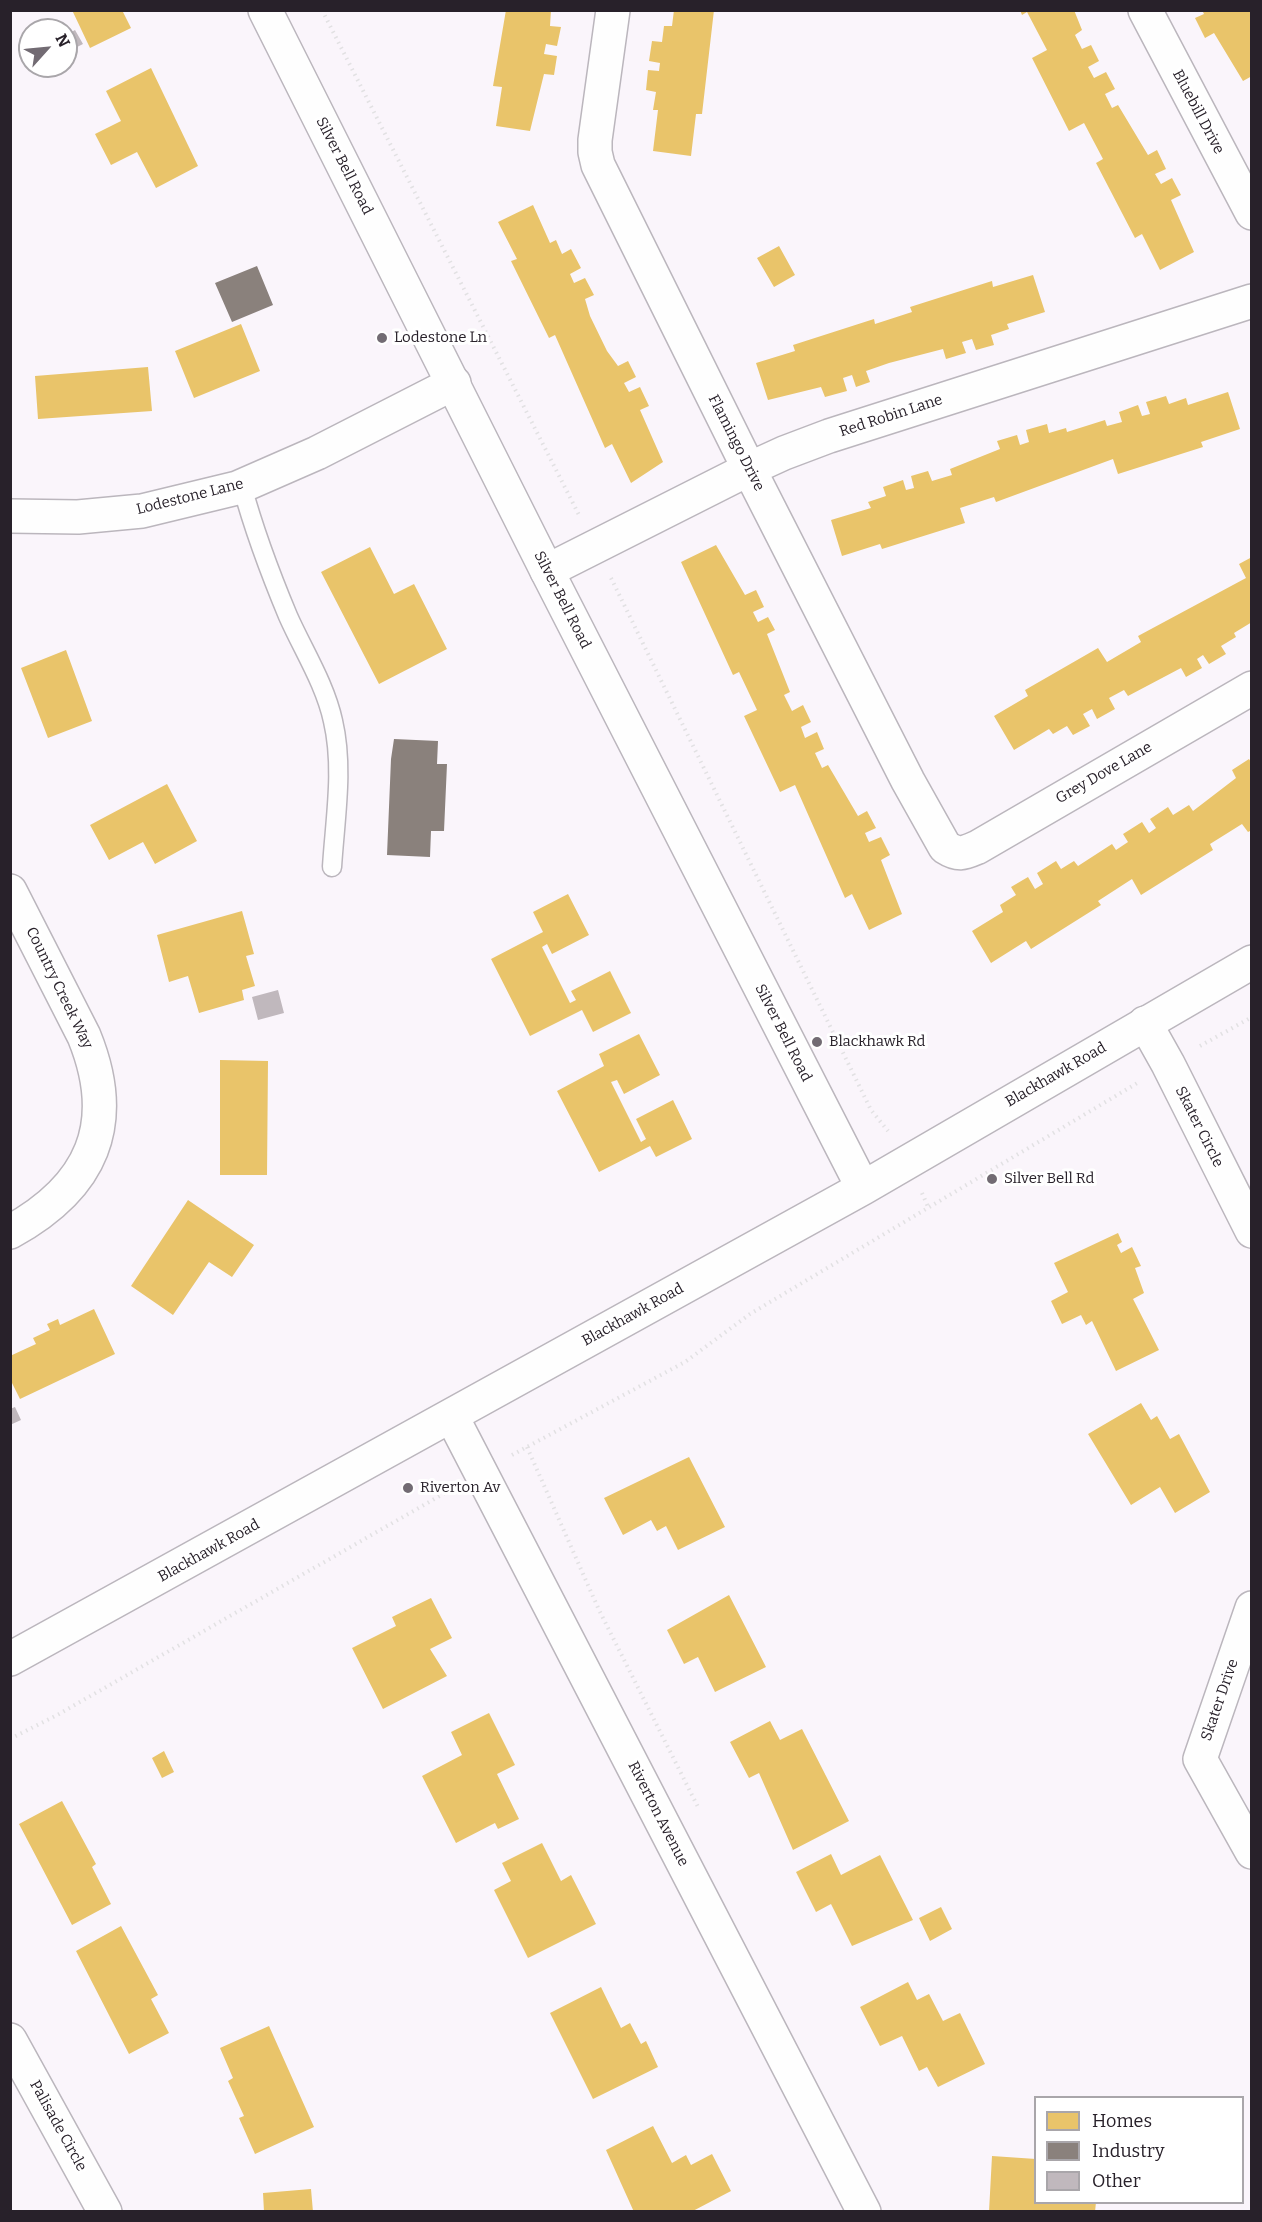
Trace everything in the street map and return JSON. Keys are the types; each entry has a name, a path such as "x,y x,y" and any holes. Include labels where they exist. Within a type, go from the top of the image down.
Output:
{"street":[{"name":"Silver Bell Road","path":"265,10 547,571 863,1188"},
{"name":"Flamingo Drive","path":"613,10 595,140 598,165 748,469 908,781 945,847 954,853"},
{"name":"Bluebill Drive","path":"1145,10 1251,213"},
{"name":"Red Robin Lane","path":"547,571 784,453 829,436 1251,302"},
{"name":"Lodestone Lane","path":"10,516 78,517 131,512 242,486 317,453 454,383"},
{"name":"Grey Dove Lane","path":"954,853 966,852 978,846 1251,688"},
{"name":"Country Creek Way","path":"10,891 84,1036 96,1069 100,1105 94,1140 80,1173 69,1188 43,1213 10,1232"},
{"name":"Blackhawk Road","path":"10,1659 452,1417 863,1188 1251,962"},
{"name":"Skater Circle","path":"1145,1023 1168,1064 1251,1231"},
{"name":"Riverton Avenue","path":"452,1417 864,2211"},
{"name":"Skater Drive","path":"1251,1608 1200,1759 1251,1852"},
{"name":"Palisade Circle","path":"10,2040 105,2211"}],"lane":[{"path":"242,486 273,581 322,688 333,722 338,773 332,867"}],"path":[{"path":"322,10 594,546 871,1110 882,1121 907,1162 929,1209"},
{"path":"10,1739 69,1708 480,1473 685,1362 750,1314 1168,1064 1251,1017"},
{"path":"527,1447 599,1610 701,1812"}],"building: Homes":[{"path":"72,10 122,10 131,28 90,48 78,18"},
{"path":"506,10 551,10 550,26 561,27 557,46 546,44 544,54 557,56 554,75 544,74 530,131 496,126 502,87 493,86"},
{"path":"674,10 714,10 702,114 696,114 691,156 653,151 658,110 653,110 656,92 646,90 648,70 659,71 660,63 649,61 652,41 662,42 664,26 672,26"},
{"path":"1020,10 1074,10 1082,30 1075,35 1082,49 1091,45 1099,61 1088,67 1094,78 1106,72 1115,89 1105,94 1112,108 1118,105 1148,155 1157,150 1166,169 1155,174 1161,184 1172,178 1181,195 1171,200 1194,252 1160,270 1142,234 1135,238 1096,163 1103,159 1084,123 1069,131 1032,58 1047,50 1027,12 1022,15"},
{"path":"1202,10 1252,10 1252,76 1243,81 1214,33 1205,38 1195,18 1204,14"},
{"path":"151,68 198,166 156,188 137,152 111,165 95,134 121,121 106,91"},
{"path":"533,205 550,243 556,240 562,254 571,249 581,268 570,274 574,283 585,278 594,295 585,299 590,316 607,351 618,366 628,361 636,377 624,383 629,392 640,387 649,406 640,410 663,462 631,483 612,444 605,448 555,335 549,338 511,261 517,259 498,222"},
{"path":"779,246 795,275 774,287 757,258"},
{"path":"1033,275 1045,312 1007,324 1009,329 991,335 994,345 976,350 972,339 962,342 966,353 946,359 943,349 866,371 870,382 856,387 852,375 843,378 847,391 825,397 821,387 768,400 756,363 795,351 793,345 874,319 875,324 912,312 910,307 992,281 993,287"},
{"path":"241,324 260,371 194,398 175,351"},
{"path":"148,367 152,411 38,419 35,376"},
{"path":"1228,392 1240,429 1201,442 1203,447 1118,474 1113,459 996,502 994,497 960,508 965,523 882,549 880,544 842,556 831,520 871,508 868,502 886,496 883,487 903,480 906,490 914,488 911,476 928,471 932,481 952,475 950,469 1000,449 997,441 1017,435 1020,445 1029,442 1026,430 1047,424 1049,433 1066,428 1067,432 1105,420 1107,426 1122,422 1119,412 1138,405 1142,416 1150,414 1146,402 1166,396 1169,404 1186,398 1188,405"},
{"path":"716,545 745,595 756,590 764,607 753,612 758,622 768,617 775,630 767,634 790,692 784,695 792,711 803,705 811,722 801,727 805,738 817,732 824,749 815,753 822,768 828,765 858,816 867,811 876,828 865,833 869,842 881,837 890,855 881,860 902,914 869,930 852,894 845,898 795,785 780,792 744,716 757,710 739,672 733,675 681,562"},
{"path":"370,547 394,594 414,584 447,649 379,684 321,572"},
{"path":"1252,557 1252,622 1234,633 1236,637 1221,646 1226,654 1209,664 1203,655 1197,659 1202,668 1186,677 1181,668 1128,696 1124,690 1109,698 1115,709 1097,719 1092,709 1083,714 1090,726 1073,735 1067,726 1053,734 1049,729 1014,750 994,716 1028,696 1025,690 1098,648 1107,662 1141,642 1138,636 1246,578 1239,564"},
{"path":"66,650 92,721 48,738 21,668"},
{"path":"1249,759 1252,764 1252,830 1248,832 1242,824 1210,844 1213,850 1141,895 1132,879 1098,901 1101,905 1031,949 1026,941 991,963 972,931 1003,912 1000,905 1016,895 1011,887 1028,877 1035,889 1043,884 1037,873 1056,861 1061,869 1074,861 1078,866 1112,844 1116,850 1128,842 1123,834 1142,822 1149,833 1156,828 1150,819 1168,807 1173,815 1189,805 1193,811 1236,778 1232,770"},
{"path":"167,784 197,841 155,864 143,842 109,860 90,825"},
{"path":"568,894 589,935 552,954 547,944 542,947 570,1003 576,1000 571,991 610,971 631,1013 593,1032 582,1010 530,1036 491,959 543,932 533,912"},
{"path":"242,911 254,954 246,956 255,986 242,990 244,1000 199,1013 188,976 169,982 157,935"},
{"path":"639,1034 660,1075 624,1094 617,1080 611,1082 641,1142 646,1139 636,1119 673,1100 692,1139 656,1157 650,1146 599,1172 557,1091 604,1066 599,1054"},
{"path":"220,1060 268,1061 267,1175 220,1175"},
{"path":"188,1200 254,1245 232,1277 209,1262 173,1315 131,1286"},
{"path":"1118,1233 1122,1242 1117,1245 1121,1253 1132,1247 1141,1266 1135,1268 1144,1293 1133,1299 1159,1350 1116,1371 1092,1321 1086,1325 1081,1315 1062,1324 1051,1301 1068,1292 1054,1263"},
{"path":"94,1309 115,1354 20,1399 10,1379 10,1356 36,1344 33,1338 50,1330 47,1324 58,1319 60,1325"},
{"path":"1141,1403 1151,1420 1157,1416 1170,1439 1179,1434 1210,1492 1175,1513 1160,1487 1131,1505 1088,1434"},
{"path":"689,1457 725,1527 678,1550 666,1526 657,1531 651,1520 623,1535 604,1498"},
{"path":"729,1595 766,1667 715,1692 698,1657 684,1664 667,1630"},
{"path":"431,1598 452,1638 430,1649 447,1676 383,1709 352,1648 396,1626 392,1617"},
{"path":"489,1713 515,1765 497,1774 519,1819 498,1829 495,1823 456,1843 422,1776 462,1755 451,1732"},
{"path":"770,1721 780,1740 802,1729 849,1821 793,1850 759,1773 749,1778 730,1742"},
{"path":"164,1751 174,1772 162,1778 152,1758"},
{"path":"62,1801 96,1864 92,1867 111,1904 72,1925 19,1824"},
{"path":"542,1843 561,1881 571,1875 596,1924 528,1958 494,1890 511,1881 502,1863"},
{"path":"831,1854 841,1875 880,1855 913,1920 852,1946 831,1904 816,1912 796,1872"},
{"path":"941,1907 952,1929 930,1941 919,1918"},
{"path":"121,1926 158,1995 151,1999 169,2033 129,2054 76,1951"},
{"path":"908,1982 917,2000 929,1994 943,2021 960,2013 985,2064 938,2087 927,2067 919,2071 902,2036 880,2046 860,2007"},
{"path":"601,1987 621,2028 630,2023 641,2044 646,2041 658,2067 593,2099 550,2013"},
{"path":"269,2026 314,2127 255,2154 239,2118 244,2116 228,2081 233,2078 220,2048"},
{"path":"653,2126 672,2163 686,2155 691,2165 712,2154 731,2191 691,2212 634,2212 606,2150"},
{"path":"992,2156 1034,2159 1034,2204 1096,2204 1095,2212 989,2212"},
{"path":"311,2189 313,2212 264,2212 263,2193"}],"building: Industry":[{"path":"257,266 273,305 232,322 215,283"},
{"path":"394,739 438,741 437,764 447,764 444,831 431,831 430,857 387,855"}],"building: Other":[{"path":"78,35 83,44 78,46"},
{"path":"278,990 284,1013 258,1020 252,997"},
{"path":"15,1407 21,1420 10,1425 10,1409"}],"place":[{"name":"Lodestone Ln","path":"382,338"},
{"name":"Blackhawk Rd","path":"817,1042"},
{"name":"Silver Bell Rd","path":"992,1179"},
{"name":"Riverton Av","path":"408,1488"}]}
